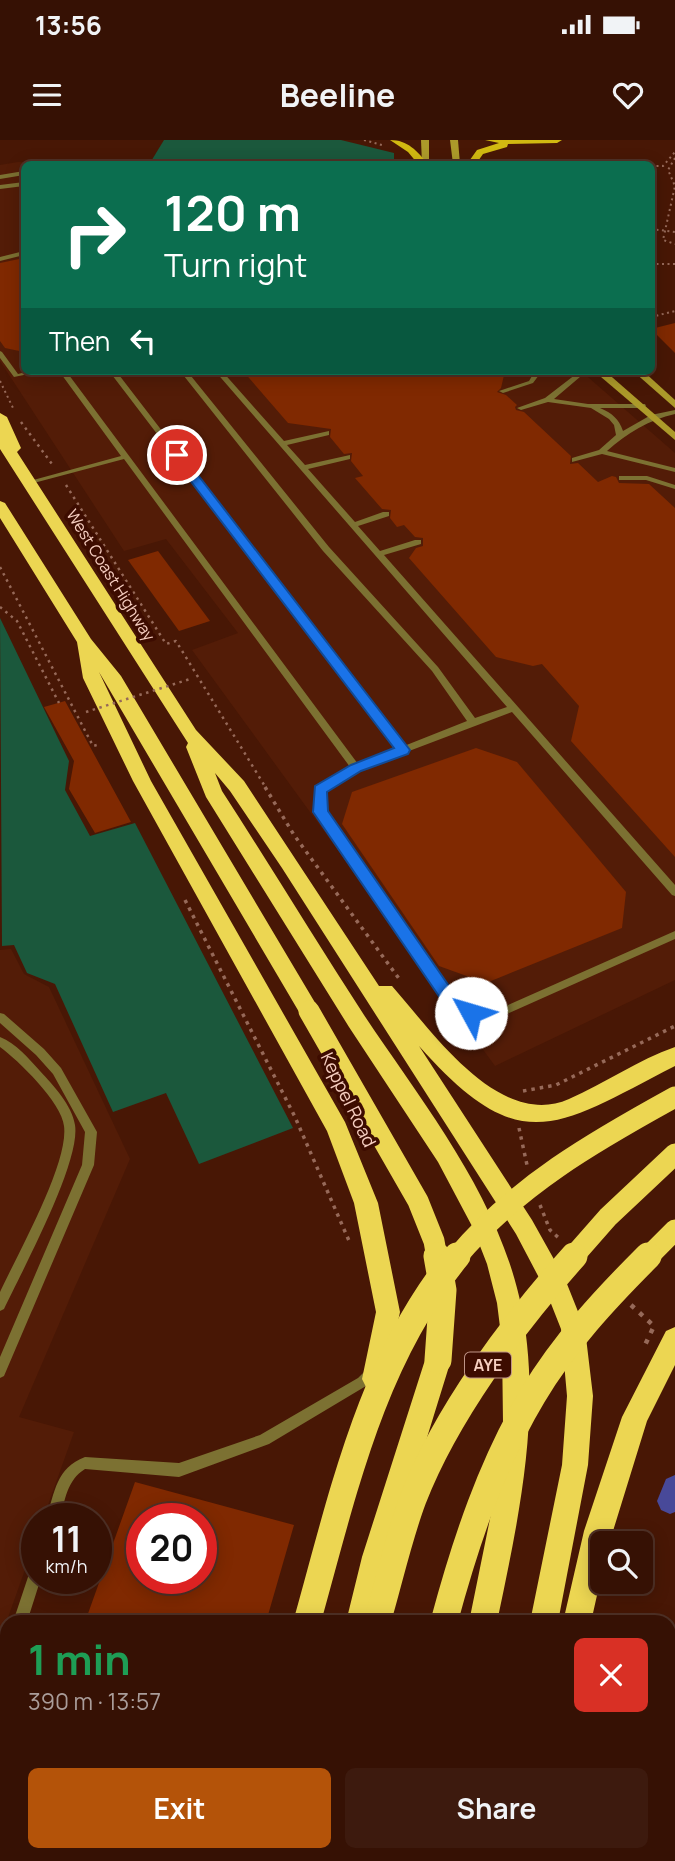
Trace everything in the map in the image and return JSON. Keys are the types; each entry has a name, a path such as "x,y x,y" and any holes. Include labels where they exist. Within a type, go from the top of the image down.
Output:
{"highway":[{"path":"0,417 30,482"},
{"name":"West Coast Highway","path":"0,437 190,734"},
{"path":"0,506 85,642 112,676 418,1201 434,1241 443,1290 440,1347 430,1392 376,1557 362,1615"},
{"name":"Keppel Road","path":"85,642 92,678 142,781 337,1129 366,1203 388,1312 380,1364 364,1417 350,1491 320,1615"},
{"path":"190,734 237,786 524,1227 556,1287 573,1329 580,1396 575,1465 545,1615"},
{"path":"190,734 213,792 465,1187 492,1244 505,1282 515,1341 517,1388 506,1517 485,1615"},
{"path":"341,943 454,1069 479,1091 518,1112 554,1113 572,1108 675,1056"},
{"path":"309,1615 338,1511 387,1366 419,1308 440,1278 481,1229 523,1192 569,1160 675,1097"},
{"name":"AYE","path":"379,1615 412,1499 453,1419 538,1294 608,1217 675,1154"},
{"path":"446,1615 476,1516 499,1462 533,1395 577,1334 613,1291 675,1230"},
{"path":"579,1615 598,1531 626,1442 635,1417 675,1339"}],"main road":[{"path":"395,140 422,161"},
{"path":"425,140 425,161"},
{"path":"454,140 457,161"},
{"path":"490,140 521,142"},
{"path":"473,161 487,148 521,142 557,140"},
{"path":"605,375 675,437"},
{"path":"642,375 675,405"}],"lane":[{"path":"0,177 21,174"},
{"path":"0,187 21,184"},
{"path":"0,259 21,255"},
{"path":"0,353 16,376 21,375"},
{"path":"65,375 356,768"},
{"path":"115,375 403,750"},
{"path":"186,375 326,549 435,669 473,722"},
{"path":"222,375 675,892"},
{"path":"503,391 531,382 536,375"},
{"path":"521,408 548,400 579,375"},
{"path":"548,400 588,406 642,406"},
{"path":"588,406 614,419 619,424 620,436"},
{"path":"575,460 602,452 620,436 654,417 675,412"},
{"path":"282,444 326,433"},
{"path":"602,452 675,470"},
{"path":"30,482 124,457"},
{"path":"303,468 347,457"},
{"path":"622,478 647,478 675,487"},
{"path":"353,525 386,514"},
{"path":"379,554 418,541"},
{"path":"513,708 356,768 320,790 321,812 453,1003 471,1013 491,1017 675,935"},
{"path":"0,1017 40,1052 57,1072 91,1132 88,1165 0,1372"},
{"path":"0,1041 11,1048 52,1092 70,1125 66,1161 0,1305"},
{"path":"58,1503 68,1472 75,1465 85,1463 179,1470 264,1440 362,1382 380,1364"},
{"path":"22,1615 29,1594"}],"path":[{"path":"655,166 663,166 668,156 675,152"},
{"path":"675,158 668,170 675,187 663,240 675,244"},
{"path":"655,230 675,232"},
{"path":"655,230 675,232"},
{"path":"655,264 675,264"},
{"path":"655,316 675,311"},
{"path":"0,381 21,422 59,474 166,645"},
{"path":"0,567 93,746 101,744"},
{"path":"0,607 17,621 59,703"},
{"path":"41,667 52,664"},
{"path":"86,712 190,679"},
{"path":"182,893 295,1117 352,1251"}],"shaded area":[{"path":"21,162 21,375 586,375 675,453 675,980 495,1066 192,650 238,633 166,539 124,551 0,361 0,165"},
{"path":"11,949 24,974 49,987 130,1159 19,1417 74,1432 49,1503 21,1503 21,1581 9,1615 0,1615 0,950"}],"green space":[{"path":"164,140 341,140 394,153 394,161 151,161"},
{"path":"0,618 69,761 65,790 90,836 135,823 293,1128 199,1164 166,1093 113,1112 55,984 27,973 14,945 2,946"}],"building":[{"path":"21,259 21,351 5,348 0,341 0,263"},
{"path":"675,323 675,353 655,333 655,328"},
{"path":"246,375 504,375 501,388 497,392 506,395 517,405 516,410 524,412 571,456 570,464 578,463 598,482 612,476 616,477 619,483 649,484 675,508 675,857 571,741 579,706 542,664 533,666 496,657 409,558 416,548 423,546 423,538 415,537 404,525 397,527 390,518 391,510 382,509 355,478 363,476 351,461 352,453 344,454 330,437 331,429 288,423"},
{"path":"158,551 210,621 179,631 128,560"},
{"path":"65,701 131,822 95,833 69,789 74,761 44,707"},
{"path":"476,748 517,762 626,892 622,928 486,983 439,966 342,824 352,792"},
{"path":"135,1482 213,1503 128,1503"},
{"path":"217,1504 294,1525 268,1615 88,1615 95,1594 112,1594 112,1546 126,1507 126,1594 217,1594"}],"waterway":[{"path":"670,1501 675,1488"}],"route":[{"path":"177,455 403,750 356,768 320,790 321,812 453,1003 471,1013"}]}
